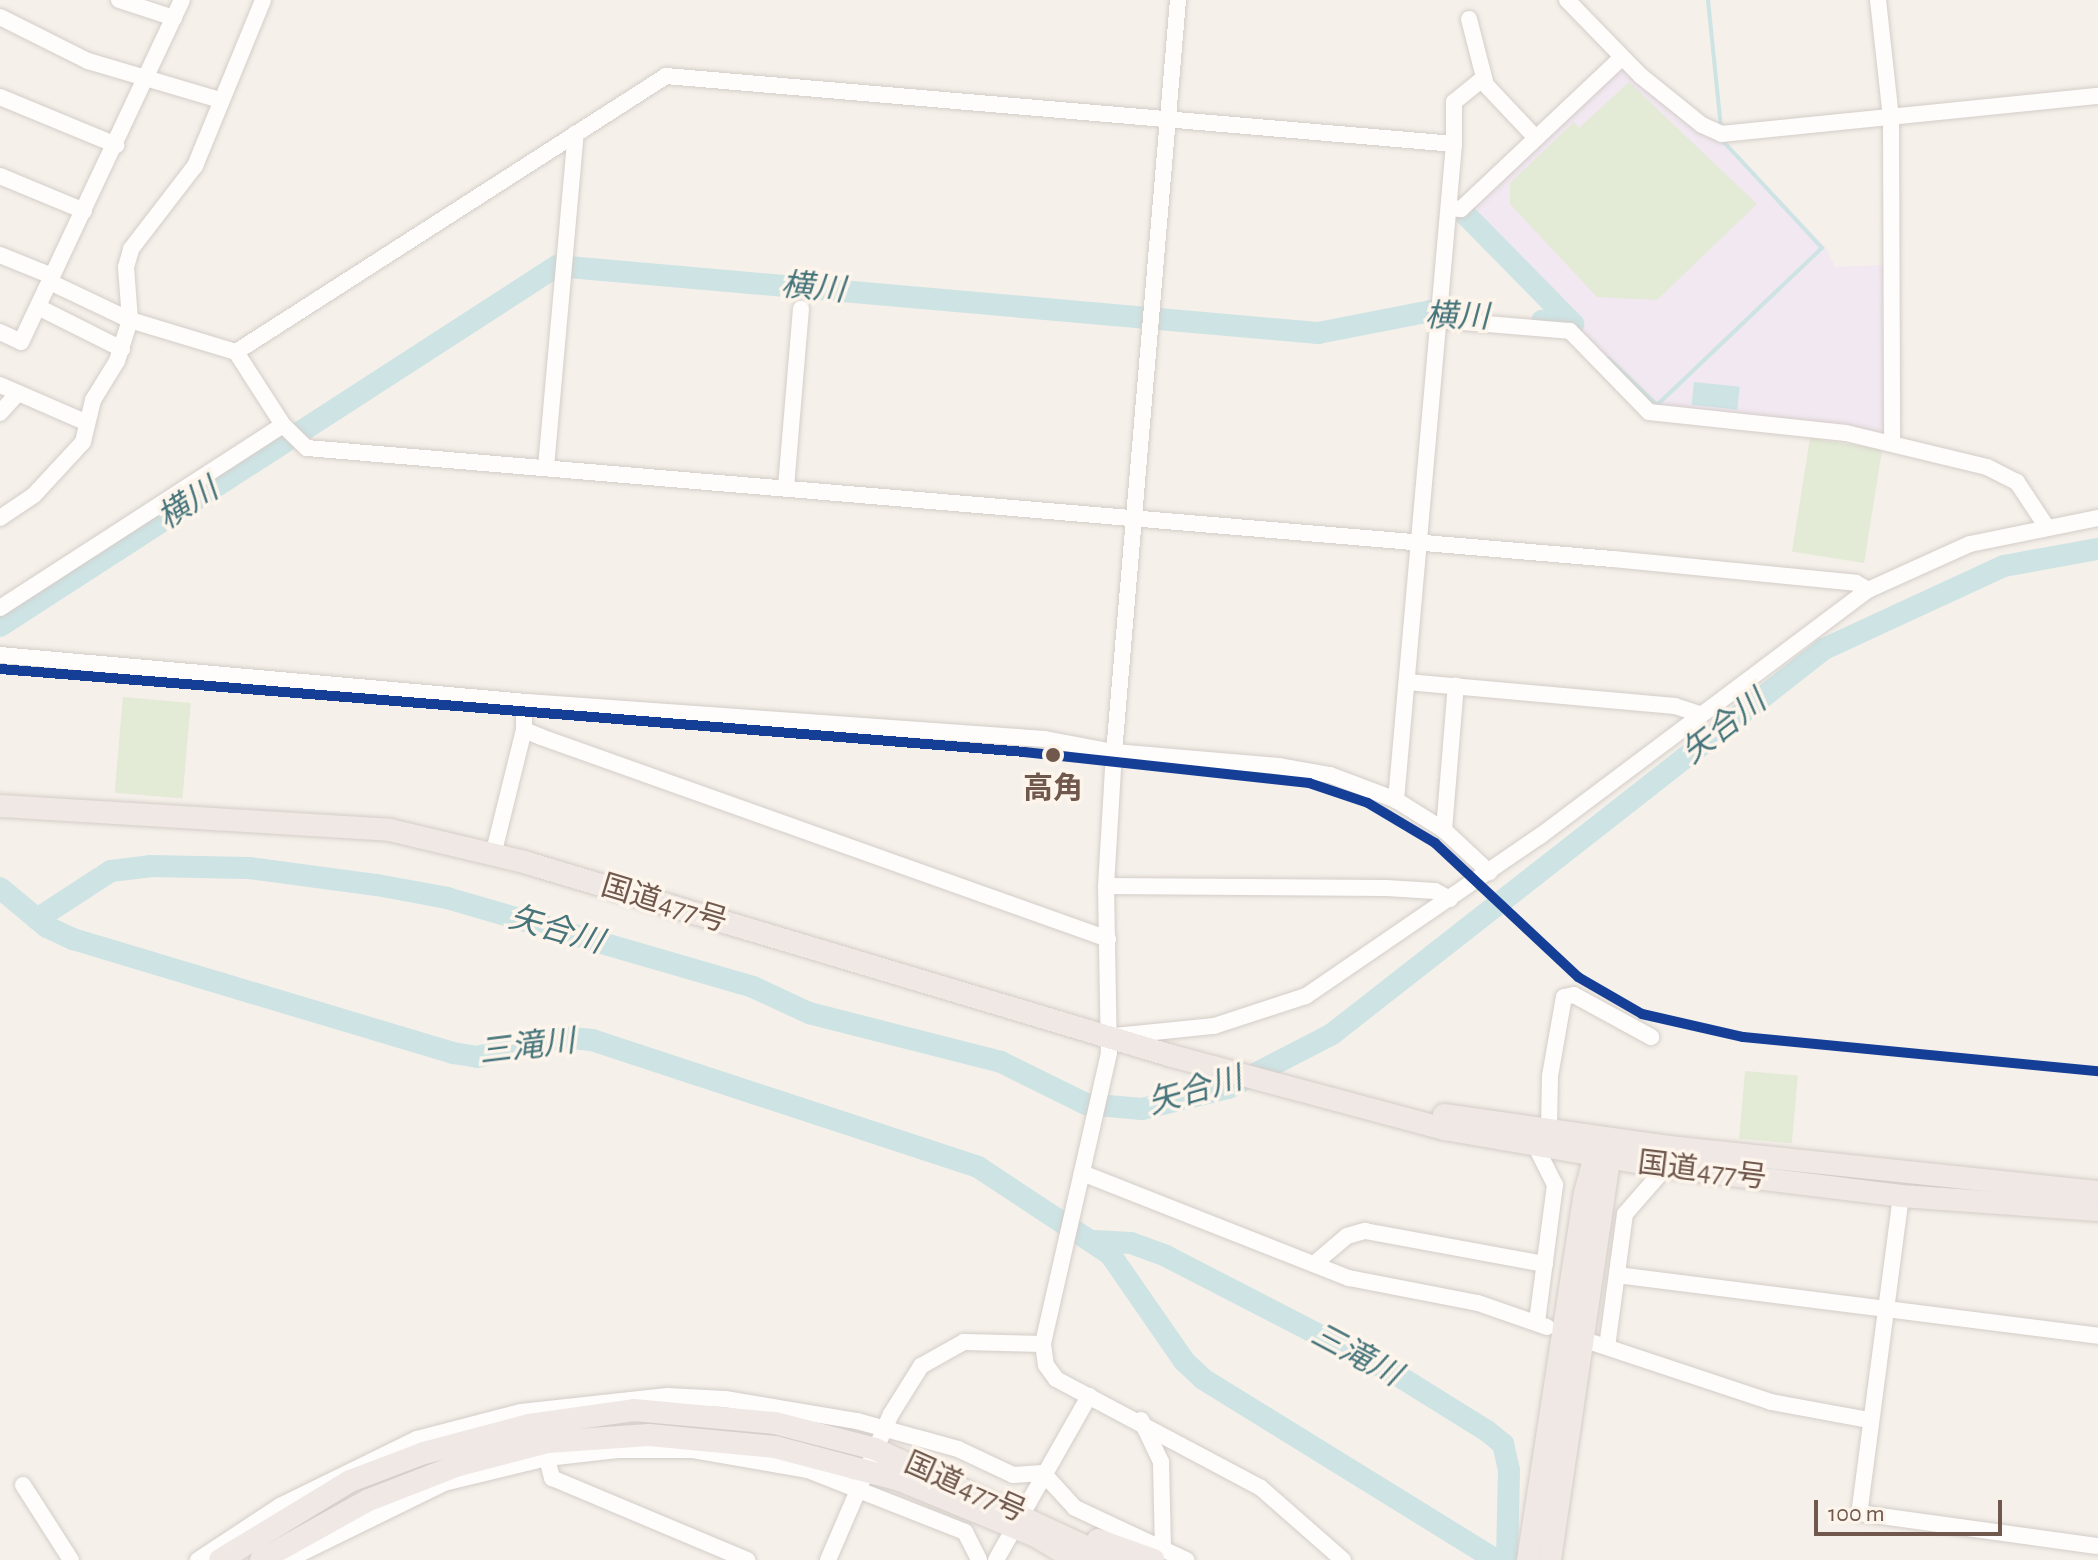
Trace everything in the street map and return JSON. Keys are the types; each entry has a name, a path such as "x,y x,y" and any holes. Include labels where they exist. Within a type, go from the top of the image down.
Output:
{"highway":[{"name":"国道477号","path":"0,806 303,820 390,830 493,855 1109,1045 1172,1056 1313,1091 1542,1136 1666,1167 1901,1196 2098,1210"},
{"name":"国道477号","path":"1601,1151 2098,1192"},
{"path":"1529,1560 1550,1417 1601,1151"},
{"path":"1550,1560 1572,1425 1601,1151"},
{"name":"国道477号","path":"220,1560 350,1481 424,1453 529,1425 634,1410 716,1414 875,1449 1017,1520 1076,1560"},
{"name":"国道477号","path":"261,1560 369,1500 459,1465 548,1442 597,1435 715,1438 861,1480 1017,1520 1043,1523 1114,1560"},
{"path":"1043,1523 1158,1554"}],"street":[{"path":"119,0 174,18"},
{"path":"0,332 21,342 147,81 182,0"},
{"path":"0,518 67,463 83,442 85,422 122,349 130,320 126,267 131,249 195,166 263,0"},
{"path":"1178,0 1114,752 1106,886 1109,1045 1045,1339 1046,1365 1056,1379 1141,1420 1261,1488 1334,1557"},
{"path":"1567,0 1621,58 1702,125 1722,134 2098,96"},
{"path":"1878,0 1891,118 1892,442"},
{"path":"0,17 88,61 147,81 220,100"},
{"path":"1469,19 1484,78 1536,138"},
{"path":"1449,208 1461,209 1621,58"},
{"path":"236,352 666,76 1454,144"},
{"path":"1396,800 1449,208 1454,102 1484,78"},
{"path":"0,97 116,145"},
{"path":"546,467 576,133"},
{"path":"0,176 84,211"},
{"path":"0,255 130,320 236,352 284,425 307,448 1829,579 1868,590"},
{"path":"38,307 122,349"},
{"path":"786,487 801,309"},
{"path":"1439,316 1570,331 1649,412 1892,442 2008,476 2046,526"},
{"path":"0,385 85,422"},
{"path":"0,413 18,393"},
{"path":"0,608 284,425"},
{"path":"1109,1045 1214,1026 1278,1008 1335,979 1489,872 1868,590 1958,548 2046,526 2098,518"},
{"path":"0,655 527,702 1045,739 1114,752 1278,766 1330,775 1396,800 1444,830 1489,872"},
{"path":"1407,682 1675,706 1700,714"},
{"path":"1444,830 1456,685"},
{"path":"493,855 524,723 1108,939"},
{"path":"1106,886 1386,888 1435,891 1450,899"},
{"path":"1081,1174 1314,1264 1542,1325 1545,1264 1555,1185 1542,1136 1564,997 1574,995 1651,1037"},
{"path":"1666,1167 1625,1214 1617,1275 1600,1345 1771,1402 1869,1420"},
{"path":"1901,1196 1884,1305 1859,1513 2098,1546"},
{"path":"1314,1264 1347,1236 1365,1231 1545,1264"},
{"path":"1617,1275 1884,1305 2098,1336"},
{"path":"828,1560 885,1428 921,1366 939,1350 992,1339 1045,1339"},
{"path":"198,1560 348,1469 417,1439 521,1412 667,1396 782,1406 885,1428 958,1449 1013,1475 1043,1473"},
{"path":"996,1560 1089,1396"},
{"path":"1141,1420 1161,1462 1158,1554"},
{"path":"287,1560 444,1483 547,1458 693,1450 861,1480 965,1532 979,1560"},
{"path":"547,1458 552,1478 747,1560"},
{"path":"1043,1473 1075,1508 1158,1554 1186,1560"},
{"path":"23,1485 71,1560"}],"shaded area":[{"path":"1621,64 1721,137 1826,248 1835,267 1887,265 1886,435 1653,409 1573,327 1577,316 1469,206"},
{"path":"1694,382 1740,387 1737,410 1692,405"}],"green space":[{"path":"1629,82 1757,204 1657,300 1597,297 1510,204 1510,183 1574,122 1579,128"},
{"path":"1810,438 1882,449 1864,563 1792,552"},
{"path":"123,697 191,703 182,799 115,793"},
{"path":"1745,1071 1798,1076 1792,1143 1739,1139"}],"waterway":[{"path":"1708,0 1721,127"},
{"path":"1608,358 1657,405 1822,248 1721,139"},
{"name":"横川","path":"1464,213 1573,324 1542,321"},
{"name":"横川","path":"0,626 557,266 1318,333 1431,311 1460,314"},
{"name":"矢合川","path":"37,919 111,871 150,866 249,868 377,885 447,898 753,987 809,1013 1001,1062 1086,1104 1142,1109 1228,1088 1332,1034 1824,649 2004,566 2098,549"},
{"name":"三滝川","path":"0,888 47,927 73,939 453,1053 477,1057 563,1037 592,1040 978,1167 1110,1254 1184,1361 1203,1379 1496,1560"},
{"name":"三滝川","path":"1094,1241 1131,1243 1166,1256 1397,1375 1487,1431 1503,1444 1509,1470 1507,1560"}],"transit line":[{"path":"0,669 1024,752 1309,783 1368,803 1435,843 1578,977 1642,1014 1743,1037 2098,1071"}],"place":[{"name":"高角","path":"1053,755"}]}
